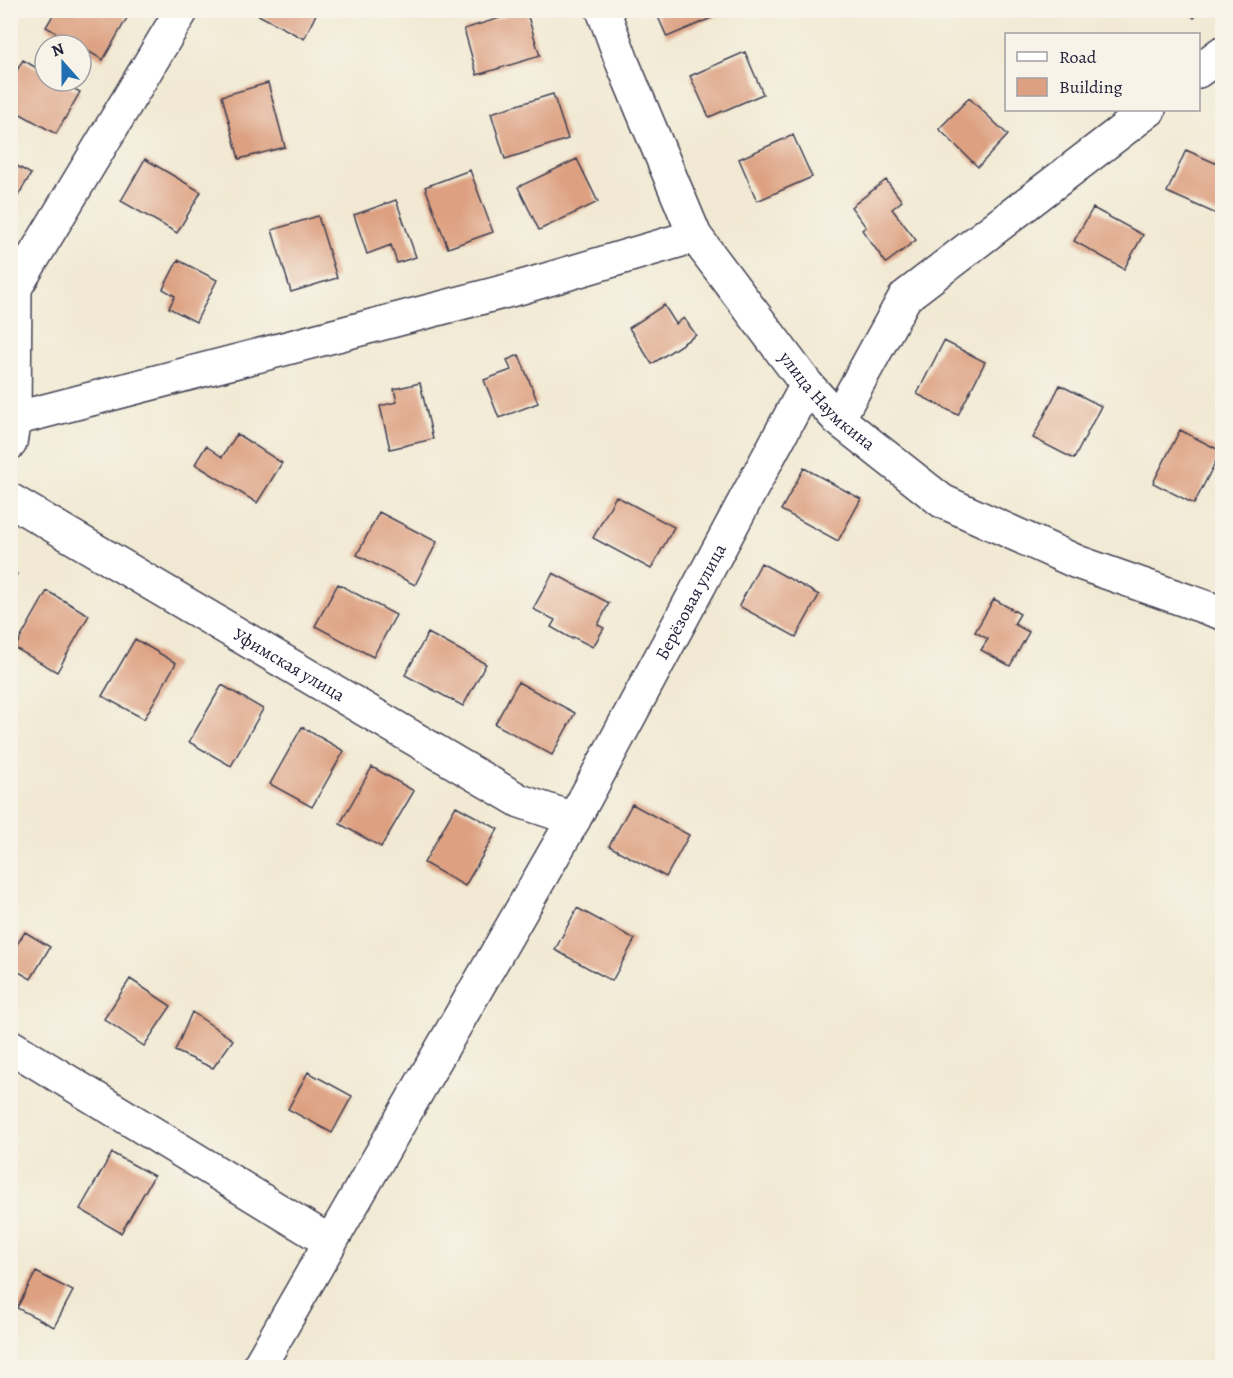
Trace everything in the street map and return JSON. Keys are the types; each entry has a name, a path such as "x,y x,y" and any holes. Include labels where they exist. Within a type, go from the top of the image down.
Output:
{"street":[{"path":"182,10 13,286 12,431 695,236"},
{"name":"улица Наумкина","path":"603,10 623,64 695,236 807,385 838,419 942,501 1077,562 1222,613"},
{"path":"1200,70 1222,53"},
{"path":"838,419 905,297 1148,111"},
{"name":"Берёзовая улица","path":"258,1368 574,819 807,385"},
{"name":"Уфимская улица","path":"10,500 520,801 574,819"},
{"path":"10,1046 330,1242"}],"building":[{"path":"56,10 113,10 127,18 103,60 93,54 93,33 56,33 46,27"},
{"path":"249,10 318,10 304,39"},
{"path":"526,10 540,56 477,75 464,29"},
{"path":"655,10 720,10 721,14 667,37"},
{"path":"1187,10 1201,10 1194,18"},
{"path":"745,52 763,94 709,117 690,76"},
{"path":"23,60 33,66 33,93 79,93 56,134 10,108 10,82"},
{"path":"268,83 285,147 239,159 222,96"},
{"path":"553,94 568,139 505,159 491,113"},
{"path":"969,98 1008,135 978,167 939,129"},
{"path":"793,135 812,177 757,201 739,159"},
{"path":"1186,150 1222,166 1221,216 1167,192"},
{"path":"145,159 201,192 177,233 121,201"},
{"path":"577,159 598,202 539,230 518,187"},
{"path":"10,162 31,174 10,209"},
{"path":"470,170 493,232 448,248 425,187"},
{"path":"886,180 902,201 892,209 916,240 886,263 862,230 866,227 851,207"},
{"path":"396,200 416,257 397,263 391,245 367,254 354,215"},
{"path":"1093,208 1143,235 1124,269 1074,241"},
{"path":"318,216 337,278 291,292 272,230"},
{"path":"178,260 217,280 196,322 169,308 175,296 163,289"},
{"path":"664,305 676,324 684,318 696,335 652,364 629,328"},
{"path":"944,341 985,362 958,415 917,394"},
{"path":"519,355 538,403 499,418 484,380 511,370 507,360"},
{"path":"420,383 433,439 390,449 380,406 397,402 394,389"},
{"path":"1060,385 1101,406 1074,459 1033,438"},
{"path":"1180,430 1221,451 1194,504 1153,483"},
{"path":"237,434 282,463 257,503 195,464 206,446 222,457"},
{"path":"804,468 861,499 838,541 781,510"},
{"path":"616,496 674,527 651,569 593,538"},
{"path":"379,512 437,542 415,585 357,555"},
{"path":"761,563 819,595 796,637 739,606"},
{"path":"10,570 17,574 10,584"},
{"path":"553,573 609,603 598,625 604,628 593,647 573,637 572,639 551,627 555,620 533,609"},
{"path":"338,584 396,615 373,657 315,626"},
{"path":"47,591 89,615 57,672 15,648"},
{"path":"994,599 1020,614 1014,624 1029,632 1010,666 981,650 988,639 975,632"},
{"path":"428,633 486,664 463,706 405,675"},
{"path":"135,639 176,663 144,719 102,696"},
{"path":"518,682 575,713 552,755 495,724"},
{"path":"222,685 263,709 231,766 189,742"},
{"path":"302,727 344,751 312,807 270,784"},
{"path":"372,767 414,791 381,847 340,824"},
{"path":"632,804 689,835 666,877 609,846"},
{"path":"456,806 498,829 465,886 424,863"},
{"path":"577,908 635,939 612,981 555,950"},
{"path":"25,932 50,947 31,979 10,967 10,955"},
{"path":"130,979 171,1006 144,1046 104,1019"},
{"path":"192,1012 233,1040 213,1068 175,1051"},
{"path":"308,1072 352,1096 332,1133 288,1109"},
{"path":"112,1153 154,1176 121,1233 80,1209"},
{"path":"36,1272 73,1291 54,1327 17,1308"}]}
